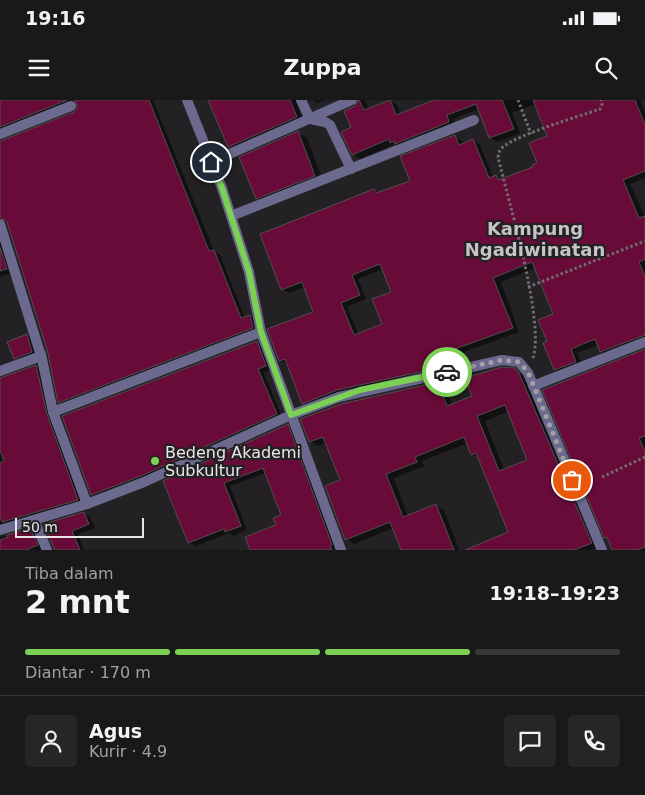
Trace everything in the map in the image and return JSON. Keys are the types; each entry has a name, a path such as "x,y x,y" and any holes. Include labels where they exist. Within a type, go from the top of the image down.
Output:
{"street":[{"path":"187,100 231,216 249,272 261,332 341,550"},
{"path":"301,100 310,119"},
{"path":"211,162 352,100"},
{"path":"0,134 71,106"},
{"path":"310,119 325,122 330,126 351,169"},
{"path":"231,216 474,120"},
{"path":"0,224 41,354 53,412 87,504"},
{"path":"53,412 261,332"},
{"path":"533,386 645,342"},
{"path":"0,371 40,358 41,354"},
{"path":"0,530 87,504 162,475 291,415 360,390 502,360 519,362 528,372 602,550"},
{"path":"34,520 47,550"}],"path":[{"path":"518,100 531,134"},
{"path":"528,372 536,350 536,339 528,287 498,157 499,151 504,146 531,134 600,109 601,100"},
{"path":"528,287 645,241"},
{"path":"602,477 645,457"}],"building":[{"path":"0,100 67,100 0,127"},
{"path":"74,100 149,100 209,251 214,250 241,318 250,315 253,328 58,403 48,353 7,222 0,217 0,141 74,112 78,107"},
{"path":"208,100 290,100 297,117 228,147"},
{"path":"359,100 364,110 390,100 396,115 434,100 502,100 514,129 489,138 476,104 447,115 449,122 395,144 394,141 390,143 389,139 352,155 341,132 351,127 344,111 355,106"},
{"path":"533,100 635,100 645,125 645,171 623,180 639,218 645,216 645,259 639,262 645,277 645,335 600,352 595,339 571,349 576,362 554,370 543,343 547,341 538,320 553,314 532,262 493,278 513,328 452,350 456,360 438,368 337,390 302,404 285,359 279,361 267,329 313,312 302,282 281,290 260,234 374,189 376,193 410,181 400,156 455,135 459,145 473,139 489,178 496,175 498,180 533,167 532,165 537,163 529,143 547,136","holes":["380,264 391,292 372,299 382,324 354,335 341,303 360,295 352,275"]},
{"path":"298,131 315,176 256,199 239,157"},
{"path":"0,247 7,269 0,271"},
{"path":"27,334 32,352 14,359 7,342"},
{"path":"257,341 266,366 258,369 277,414 141,476 91,495 62,416"},
{"path":"645,349 645,436 639,438 645,452 645,547 636,550 612,550 607,537 604,538 542,390"},
{"path":"36,365 47,414 78,500 2,522 0,517 0,463 4,461 0,450 0,378"},
{"path":"502,367 515,368 519,373 592,543 574,550 465,550 508,532 476,453 471,455 464,437 415,457 417,462 386,474 403,517 436,504 454,550 401,550 390,522 345,540 325,486 340,480 323,437 309,442 300,419 341,404 438,382 447,406 472,396 465,378","holes":["505,405 527,460 499,471 477,416"]},
{"path":"288,424 332,545 330,546 332,550 250,550 245,537 276,525 273,518 281,515 263,468 224,483 241,526 225,532 224,529 188,543 163,481"},
{"path":"84,512 89,524 72,531 80,550 55,550 43,524"},
{"path":"30,528 38,545 26,550 0,550 0,540 8,537 7,535"}],"way so far":[{"path":"447,372 502,360 513,359 519,362 528,372 572,480"}],"place":[{"name":"Bedeng Akademi Subkultur","path":"155,461"}],"district":[{"name":"Kampung Ngadiwinatan","path":"535,239"}],"route":[{"path":"211,162 222,188 249,272 261,332 291,415 360,390 447,372"}]}
